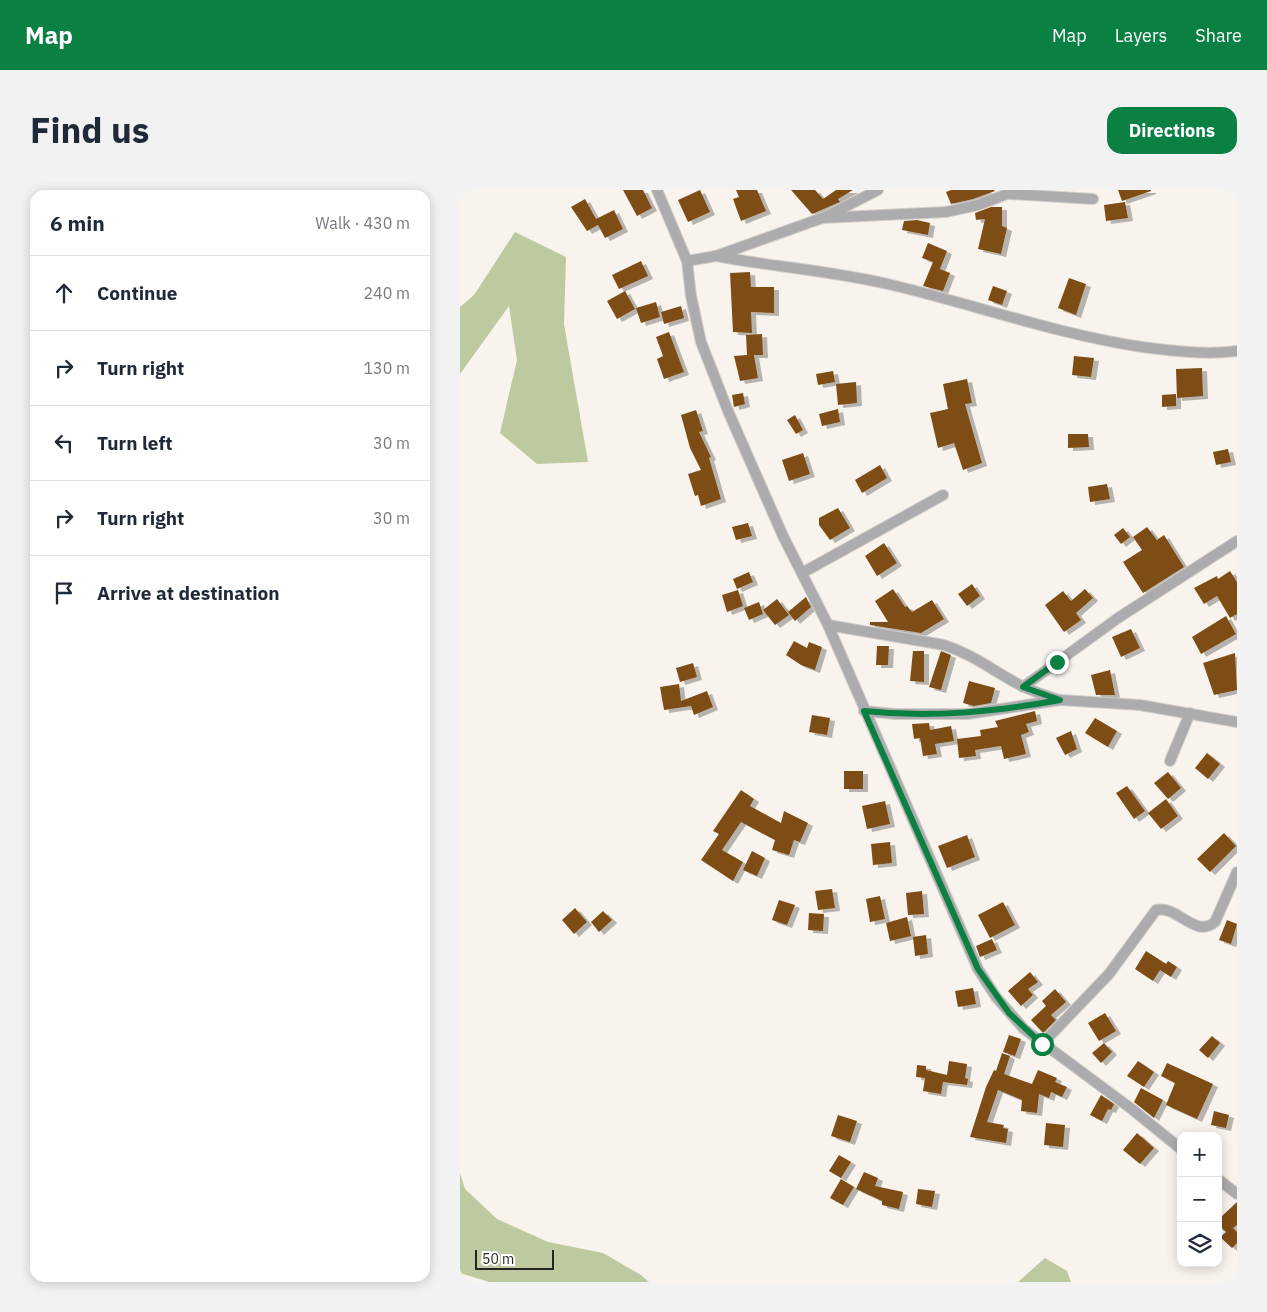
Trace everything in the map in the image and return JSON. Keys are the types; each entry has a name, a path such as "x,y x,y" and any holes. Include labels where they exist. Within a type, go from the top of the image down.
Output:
{"street":[{"path":"657,190 687,261 691,296 701,342 728,411 783,536 828,625 978,969 1009,1013 1042,1044 1133,1110 1177,1146"},
{"path":"687,261 716,256 822,218 878,190"},
{"path":"822,218 946,212 1015,192 1093,199"},
{"path":"716,256 790,269 840,274 892,285 1048,329 1111,342 1176,352 1237,351"},
{"path":"802,573 943,495"},
{"path":"1023,687 1132,609 1237,541"},
{"path":"828,625 944,645 962,651 983,662 1023,687 1060,700"},
{"path":"864,711 896,714 967,714 1060,700 1140,705 1237,722"},
{"path":"1170,761 1190,714"},
{"path":"1042,1044 1108,974 1156,910 1162,909 1174,913 1202,929 1208,928 1215,922 1237,872"},
{"path":"1222,1182 1237,1194"}],"green space":[{"path":"515,232 566,257 564,324 588,462 537,464 500,433 517,360 509,306 460,374 460,307 474,295"},
{"path":"460,1173 465,1189 497,1219 548,1242 603,1253 641,1275 649,1282 489,1282 460,1273"},
{"path":"1045,1258 1067,1271 1071,1282 1018,1282"}],"building":[{"path":"623,190 643,190 652,208 637,216"},
{"path":"700,190 710,212 688,222 678,200"},
{"path":"736,190 757,190 766,211 741,221 733,199 739,197"},
{"path":"791,190 815,190 823,199 836,190 853,190 838,199 840,202 812,214"},
{"path":"951,190 995,191 951,204 946,192"},
{"path":"1118,190 1151,190 1151,191 1122,201"},
{"path":"585,199 596,219 614,210 623,229 605,238 598,225 587,231 571,207"},
{"path":"1125,202 1128,218 1106,221 1104,205"},
{"path":"991,207 1002,207 1002,226 1007,228 1001,254 978,249 985,219 976,220 975,213"},
{"path":"917,220 930,223 928,235 902,230 904,221"},
{"path":"928,243 947,251 940,269 950,273 943,291 923,286 933,262 922,258"},
{"path":"641,261 648,276 619,289 612,275"},
{"path":"750,272 751,287 774,287 774,313 751,312 752,333 733,332 730,273"},
{"path":"1069,278 1086,284 1076,315 1058,308"},
{"path":"993,286 1007,291 1002,305 988,300"},
{"path":"625,291 635,309 617,319 607,301"},
{"path":"656,302 660,317 641,323 636,308"},
{"path":"681,306 684,318 664,324 661,312"},
{"path":"669,332 684,372 664,379 657,359 663,356 656,337"},
{"path":"762,334 763,355 754,355 758,378 740,381 734,356 747,355 746,335"},
{"path":"1074,356 1094,358 1091,377 1072,375"},
{"path":"1202,368 1203,396 1177,398 1176,369"},
{"path":"833,371 835,382 818,385 816,374"},
{"path":"967,379 972,403 965,404 982,463 963,470 954,443 938,448 930,413 948,409 943,384"},
{"path":"856,382 857,403 838,405 836,384"},
{"path":"743,393 745,404 734,407 732,395"},
{"path":"1176,394 1176,406 1162,407 1162,395"},
{"path":"838,409 840,422 822,426 819,414"},
{"path":"696,410 703,431 699,432 711,457 709,458 721,499 701,506 698,495 695,496 688,474 701,470 690,448 681,415"},
{"path":"795,415 803,430 796,434 787,420"},
{"path":"1068,434 1088,434 1089,447 1068,448"},
{"path":"1228,449 1231,462 1216,465 1213,452"},
{"path":"803,453 810,474 789,481 782,460"},
{"path":"880,465 887,478 862,493 855,480"},
{"path":"1107,484 1110,499 1090,502 1088,487"},
{"path":"838,508 850,528 830,540 819,525 819,518"},
{"path":"748,523 752,536 736,540 732,527"},
{"path":"1147,527 1157,540 1164,535 1184,567 1143,593 1123,562 1142,550 1133,537"},
{"path":"1123,528 1130,537 1121,544 1114,535"},
{"path":"884,543 897,563 877,576 865,556"},
{"path":"1230,571 1237,582 1237,614 1230,618 1217,596 1204,604 1194,588 1217,576 1218,579"},
{"path":"749,572 753,582 737,589 733,579"},
{"path":"972,584 980,596 967,606 958,594"},
{"path":"893,589 905,607 907,606 912,612 932,600 944,619 921,633 870,625 870,622 888,622 875,601"},
{"path":"1085,589 1093,598 1076,613 1081,620 1064,632 1045,605 1063,591 1071,601"},
{"path":"738,590 743,606 727,612 722,595"},
{"path":"806,597 811,607 795,621 788,612"},
{"path":"777,599 789,615 775,625 763,610"},
{"path":"759,602 763,614 749,620 744,608"},
{"path":"1226,616 1236,634 1201,654 1192,637"},
{"path":"1131,629 1140,648 1121,657 1112,637"},
{"path":"794,641 807,648 809,642 822,647 815,670 801,665 786,655"},
{"path":"877,646 889,646 888,665 876,665"},
{"path":"913,651 924,651 924,682 910,681"},
{"path":"941,651 951,655 941,690 929,687"},
{"path":"1235,653 1237,690 1214,695 1203,663"},
{"path":"693,663 697,677 680,682 676,668"},
{"path":"1110,670 1115,695 1096,695 1091,675"},
{"path":"969,681 995,688 991,703 974,706 963,703"},
{"path":"679,684 681,701 707,691 713,707 694,715 691,706 664,710 660,687"},
{"path":"1035,711 1037,721 1026,724 1029,732 1021,735 1026,754 1004,759 1001,746 975,750 976,756 959,758 957,739 981,736 980,730 998,727 995,721"},
{"path":"812,715 830,718 827,735 809,732"},
{"path":"1095,718 1117,731 1108,747 1085,733"},
{"path":"929,723 930,730 951,726 954,741 935,744 937,754 923,756 920,738 914,739 912,724"},
{"path":"1071,731 1077,749 1065,755 1056,738"},
{"path":"1207,753 1220,764 1208,779 1195,768"},
{"path":"844,771 863,771 863,789 844,789"},
{"path":"1168,772 1181,788 1168,799 1154,783"},
{"path":"1127,786 1145,811 1134,819 1116,793"},
{"path":"741,790 754,799 750,806 781,823 784,811 808,823 800,842 794,840 789,855 772,850 775,840 741,822 722,850 743,862 733,881 701,860 719,834 713,831"},
{"path":"1166,799 1178,816 1161,829 1148,813"},
{"path":"885,801 890,824 867,829 862,806"},
{"path":"1224,833 1236,846 1210,872 1197,859"},
{"path":"967,835 975,857 947,868 938,846"},
{"path":"890,842 892,863 873,865 871,844"},
{"path":"752,851 765,858 757,876 743,870"},
{"path":"832,889 835,908 818,910 815,891"},
{"path":"922,891 924,914 908,915 906,893"},
{"path":"880,896 885,919 870,922 866,899"},
{"path":"779,900 795,905 787,925 772,920"},
{"path":"1003,902 1015,925 990,938 978,915"},
{"path":"575,908 587,922 574,934 562,920"},
{"path":"603,911 612,920 599,932 591,922"},
{"path":"809,913 824,914 823,931 808,930"},
{"path":"907,917 911,936 890,941 886,923"},
{"path":"1227,920 1237,924 1231,944 1219,940"},
{"path":"926,935 928,954 915,956 913,937"},
{"path":"992,939 997,950 980,957 976,946"},
{"path":"1146,951 1166,964 1168,961 1177,967 1171,977 1160,970 1153,981 1135,969"},
{"path":"1030,972 1038,982 1028,989 1033,995 1021,1006 1008,991"},
{"path":"973,988 976,1004 958,1007 955,991"},
{"path":"1055,989 1066,1002 1051,1015 1056,1020 1043,1033 1031,1020 1046,1006 1042,1001"},
{"path":"1105,1013 1116,1031 1099,1041 1088,1023"},
{"path":"1009,1035 1021,1039 1015,1056 1003,1052"},
{"path":"1212,1036 1220,1043 1208,1058 1199,1050"},
{"path":"1104,1043 1112,1052 1101,1063 1092,1053"},
{"path":"1002,1053 1010,1056 1004,1074 1032,1084 1038,1070 1057,1078 1055,1082 1067,1087 1062,1097 1051,1092 1049,1098 1039,1094 1037,1113 1021,1111 1022,1100 998,1090 987,1122 1004,1125 1003,1128 1008,1129 1006,1143 970,1137 986,1087 994,1070 996,1071"},
{"path":"949,1061 967,1064 965,1078 968,1079 967,1085 943,1082 941,1094 923,1091 925,1078 916,1077 917,1065 926,1066 926,1070 947,1075"},
{"path":"1138,1061 1154,1072 1144,1087 1127,1076"},
{"path":"1167,1063 1213,1084 1197,1119 1166,1105 1175,1083 1161,1076"},
{"path":"1141,1088 1163,1100 1154,1118 1134,1102"},
{"path":"1101,1095 1114,1104 1111,1110 1108,1109 1102,1121 1090,1115"},
{"path":"1214,1111 1229,1115 1226,1128 1211,1125"},
{"path":"838,1115 857,1121 850,1142 831,1136"},
{"path":"1046,1123 1065,1125 1063,1147 1044,1145"},
{"path":"1137,1133 1154,1148 1140,1164 1123,1150"},
{"path":"839,1155 851,1162 841,1178 829,1171"},
{"path":"864,1172 878,1178 875,1186 903,1192 899,1209 882,1205 882,1201 856,1189"},
{"path":"841,1179 854,1187 843,1205 830,1198"},
{"path":"918,1189 935,1191 932,1207 916,1204"},
{"path":"1237,1202 1237,1225 1233,1228 1237,1232 1237,1243 1232,1248 1222,1239 1222,1235 1226,1232 1222,1228 1222,1216"}],"route":[{"path":"1042,1044 1009,1013 978,969 864,711 896,714 967,714 1012,709 1060,700 1023,687 1057,662"}]}
